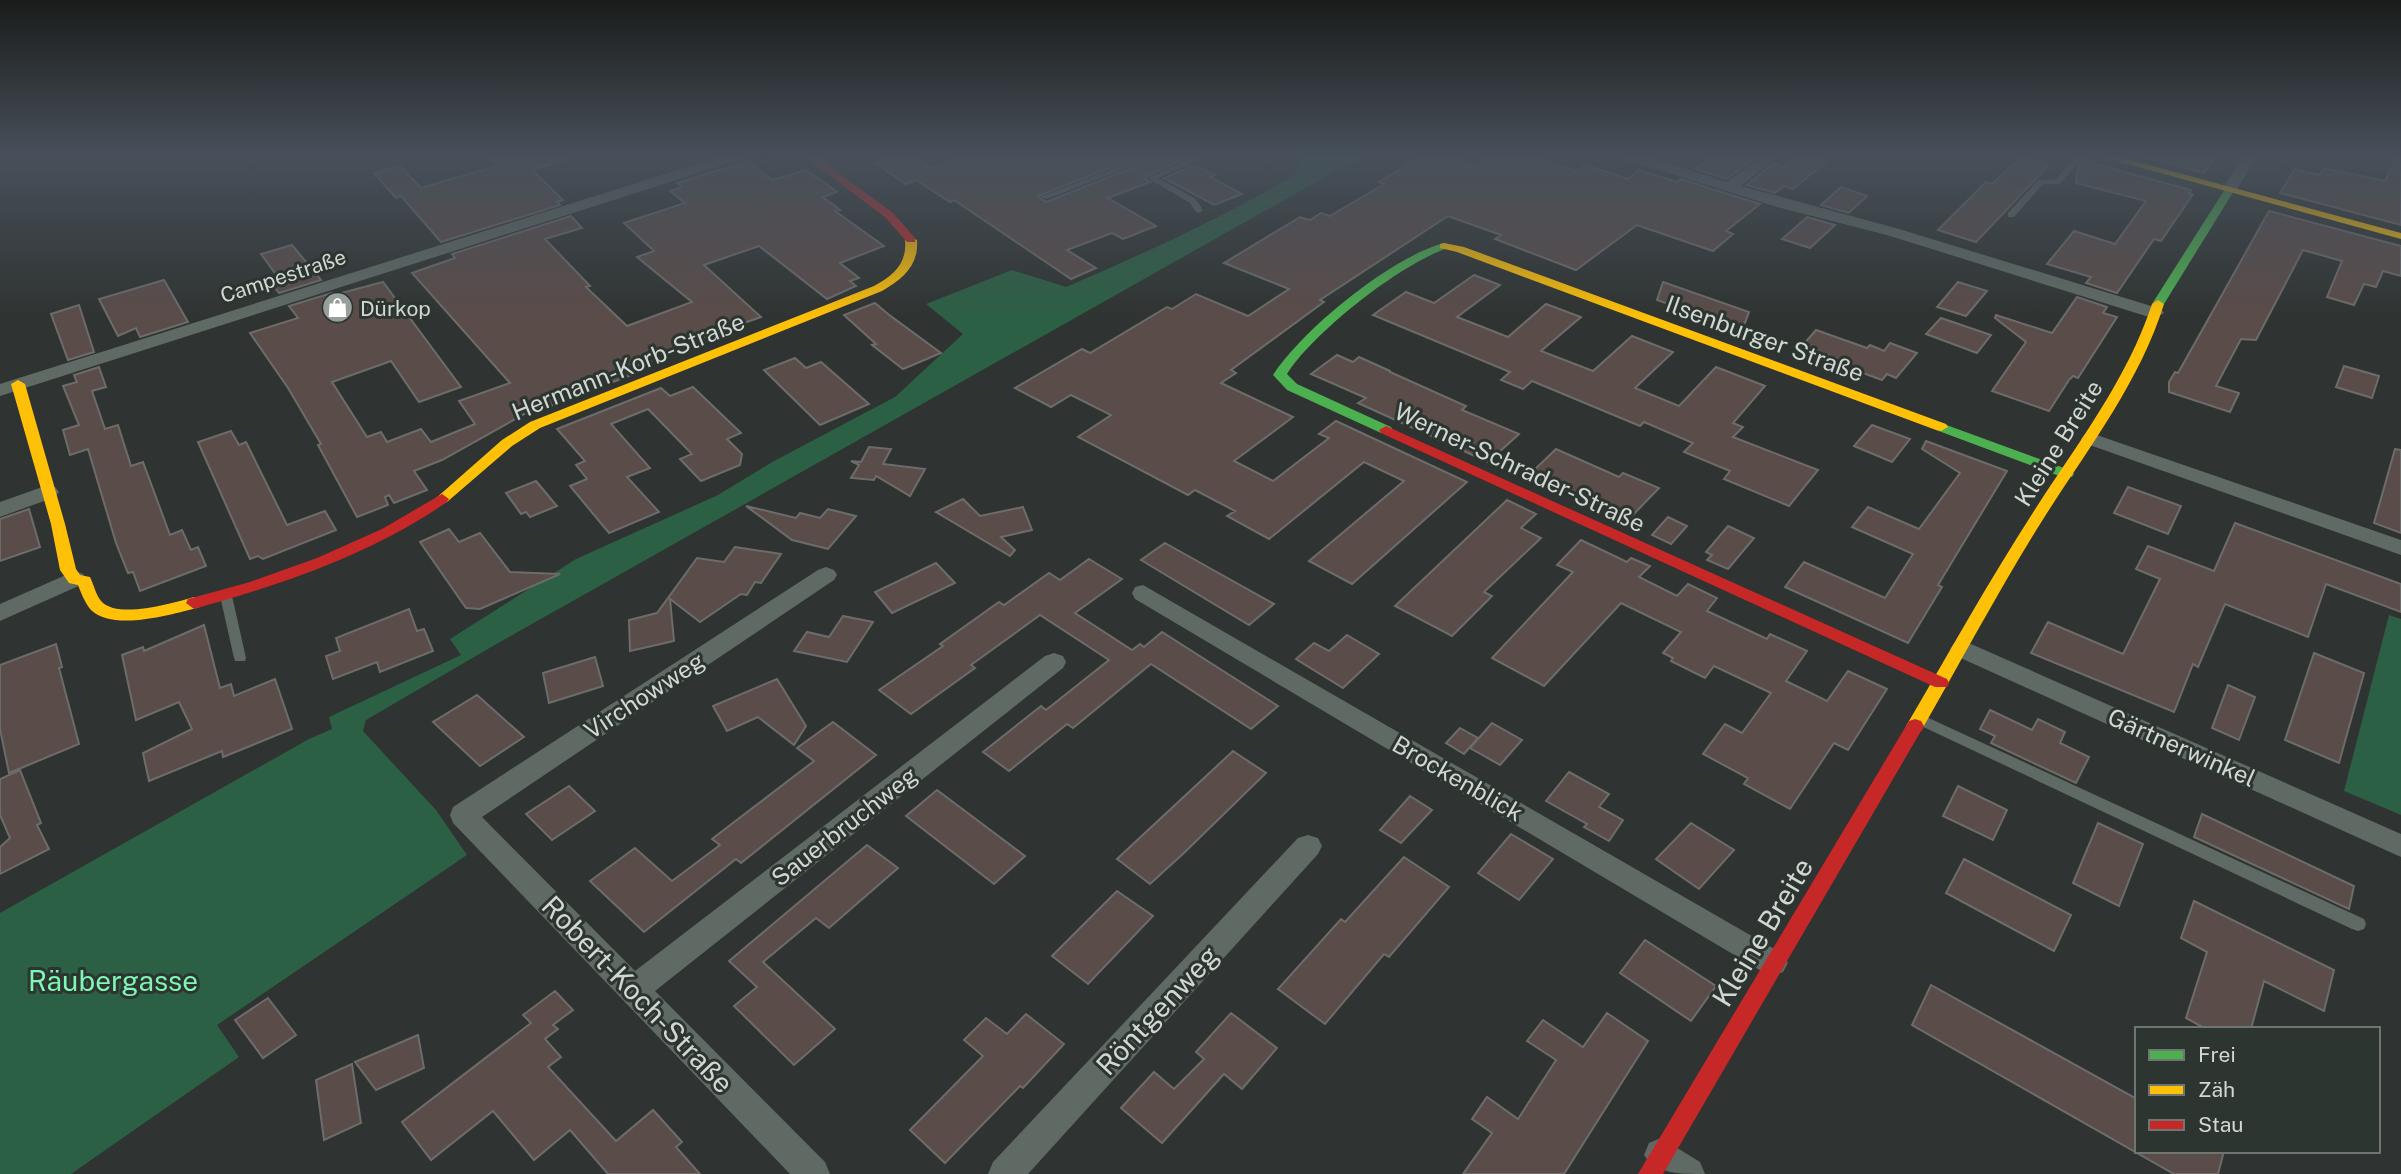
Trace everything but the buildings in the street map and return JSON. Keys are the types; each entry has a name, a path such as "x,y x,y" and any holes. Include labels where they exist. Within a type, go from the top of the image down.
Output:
{"street":[{"name":"Campestraße","path":"0,390 567,210"},
{"name":"Hermann-Korb-Straße","path":"18,384 68,570 75,579 84,581 93,604 103,611 119,615 160,610 226,596 361,545 435,505 468,479 503,444 535,425 883,287 909,264 913,253 910,235 883,210"},
{"path":"1813,210 2155,313"},
{"name":"Kleine Breite","path":"1655,1164 2040,513 2091,439 2147,338 2160,299 2217,210"},
{"path":"2306,210 2401,236"},
{"name":"Ilsenburger Straße","path":"1447,246 1486,258 2067,474"},
{"name":"Werner-Schrader-Straße","path":"1447,246 1425,251 1366,293 1286,363 1280,375 1284,381 1677,565 1941,683"},
{"path":"2091,439 2401,548"},
{"path":"0,510 48,492"},
{"name":"Virchowweg","path":"463,815 826,575"},
{"path":"0,613 75,579"},
{"name":"Brockenblick","path":"1143,593 1773,963"},
{"name":"Gärtnerwinkel","path":"1962,649 2401,846"},
{"name":"Sauerbruchweg","path":"634,990 1054,662"},
{"name":"Robert-Koch-Straße","path":"463,815 813,1174"},
{"name":"Röntgenweg","path":"1005,1174 1308,846"},
{"path":"1655,1164 1688,1174"}],"lane":[{"path":"2011,215 2016,210"},
{"path":"226,596 240,658"},
{"path":"1920,718 2358,924"}],"green space":[{"name":"Räubergasse","path":"1231,210 1267,210 366,720 363,731 436,810 467,855 217,1025 239,1057 71,1174 0,1174 0,913 309,739 332,729 329,717 461,655 450,639 576,559 718,495 774,461 895,397 963,334 926,304 1012,270 1066,287"},
{"path":"2389,615 2401,619 2401,815 2344,791"}],"traffic: fast":[{"path":"2158,304 2217,210"},
{"path":"1386,430 1292,387 1280,375 1305,344 1355,301 1408,263 1444,246"},
{"path":"1941,427 2067,474"}],"traffic: slow":[{"path":"2304,210 2401,236"},
{"path":"442,499 507,443 535,425 859,298 888,283 909,261 911,240"},
{"path":"1444,246 1460,249 1941,427"},
{"path":"1915,726 2040,513 2091,439 2147,338 2158,304"},
{"path":"18,384 58,524 68,570 75,579 84,581 97,606 116,614 144,614 194,603"}],"traffic: jam":[{"path":"882,210 911,240"},
{"path":"1386,430 1941,683"},
{"path":"194,603 323,562 388,532 442,499"},
{"path":"1650,1174 1915,726"}],"place":[{"name":"Dürkop","path":"337,308"}]}
